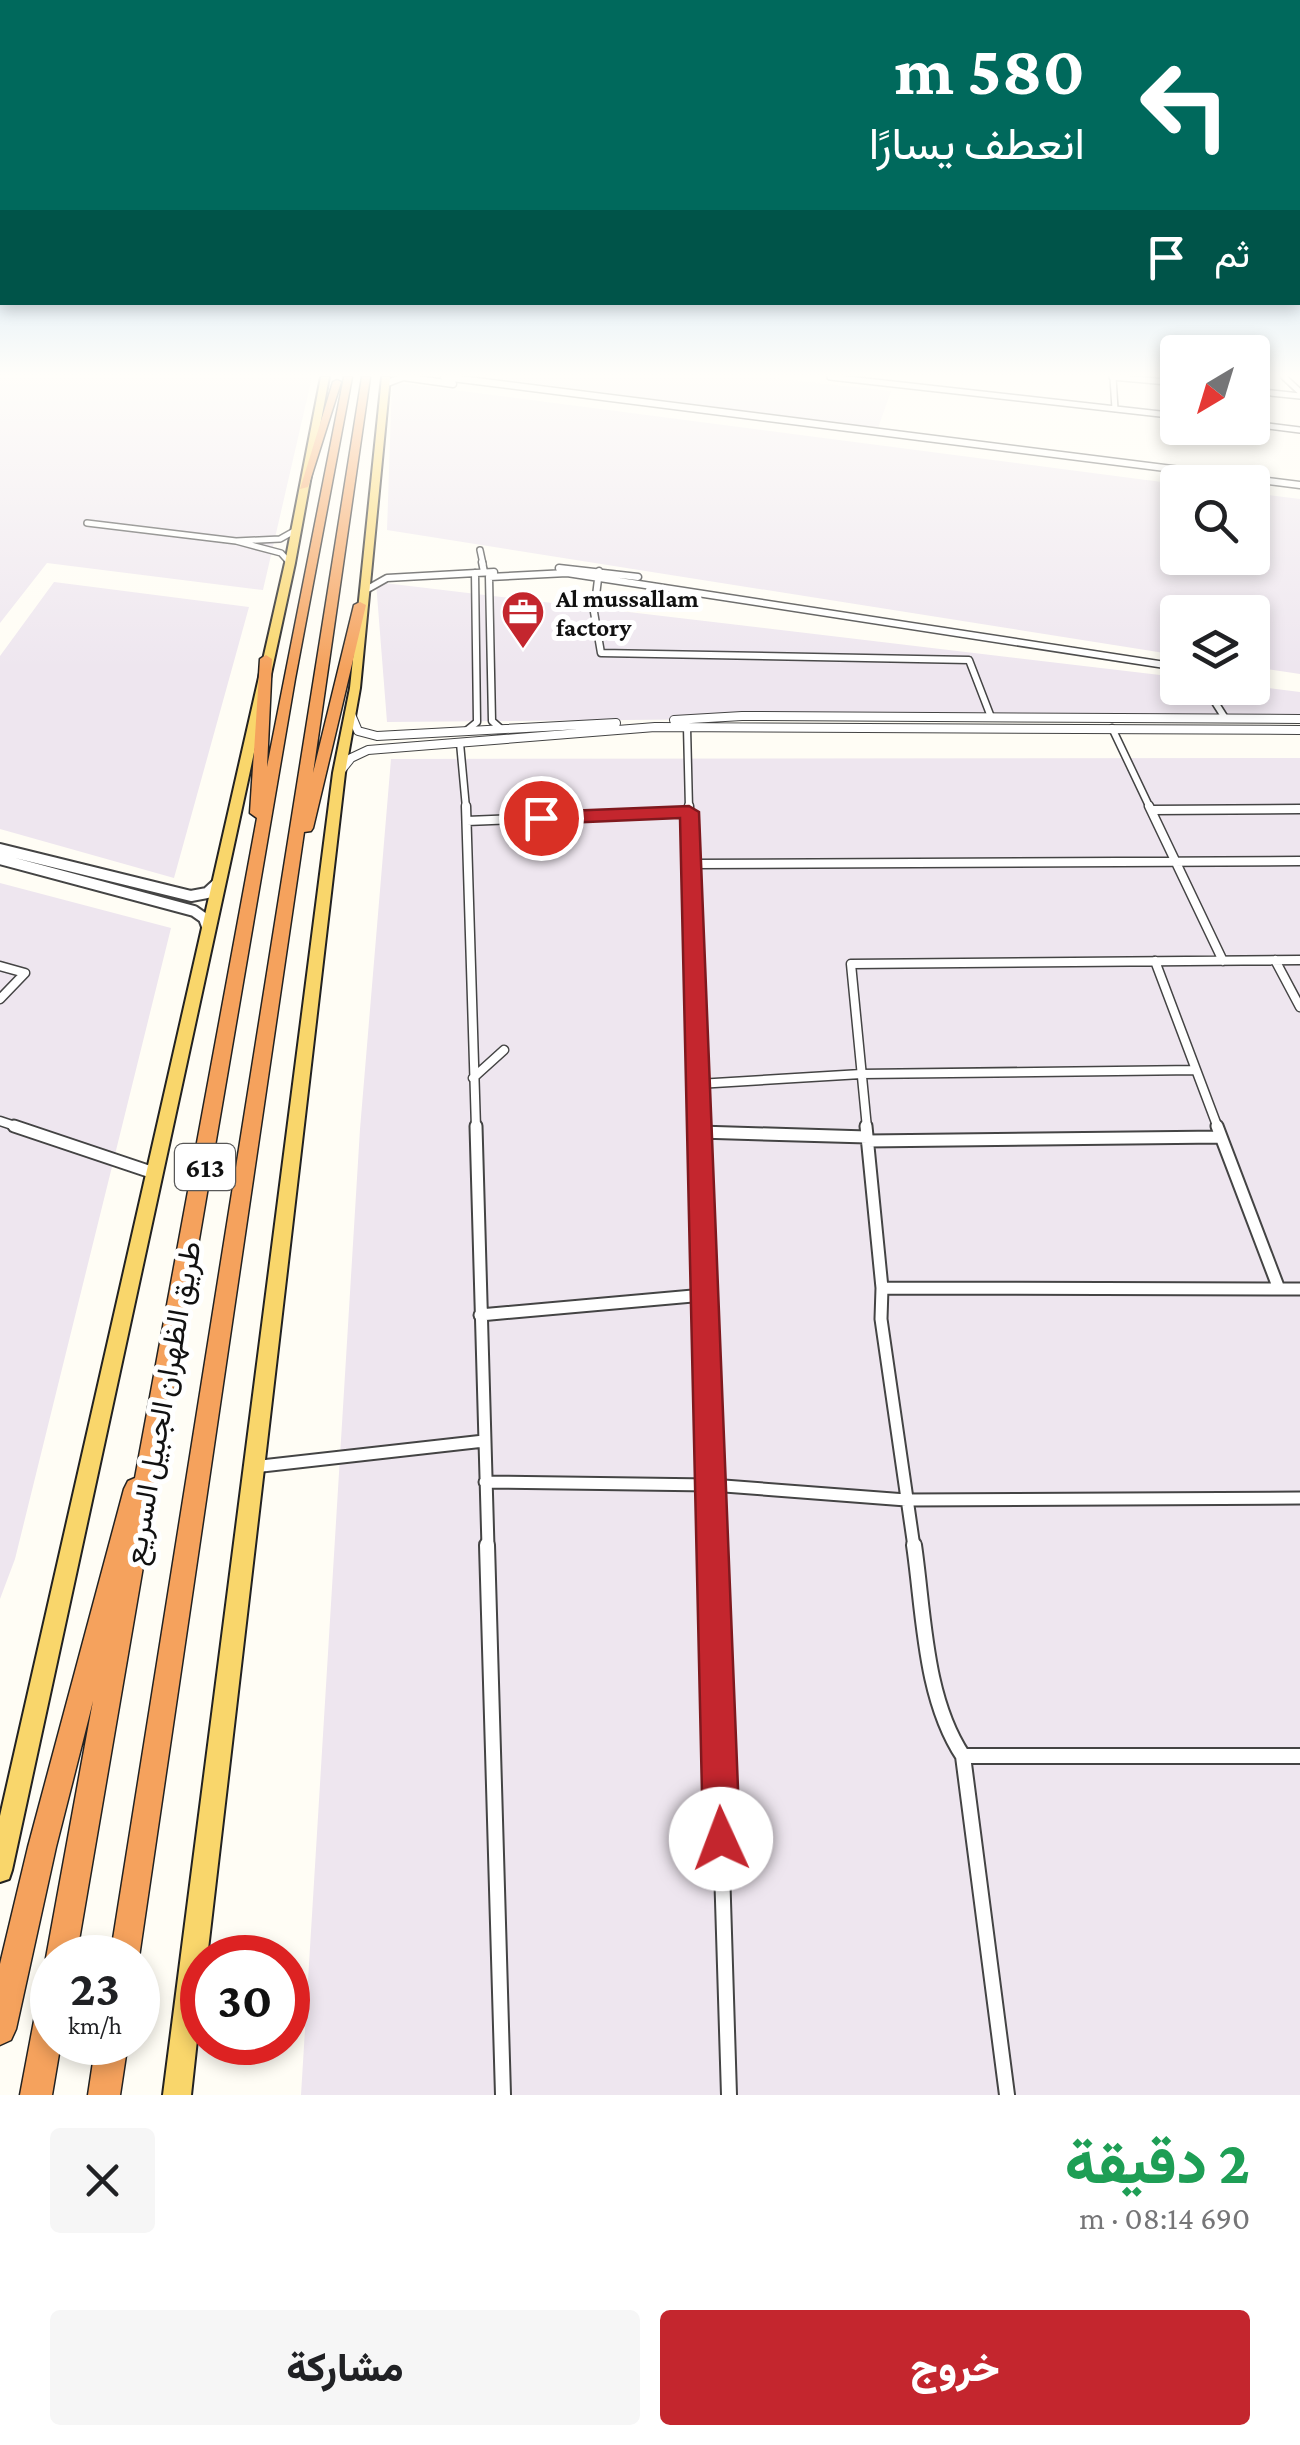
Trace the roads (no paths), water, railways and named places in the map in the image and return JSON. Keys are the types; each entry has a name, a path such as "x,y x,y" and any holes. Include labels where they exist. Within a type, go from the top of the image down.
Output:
{"highway":[{"path":"303,487 307,475"},
{"name":"طريق الظهران الجبيل السريع","path":"65,1935 329,475"},
{"name":"طريق الظهران الجبيل السريع","path":"129,1935 274,980 362,475"},
{"path":"274,980 318,772 361,598"},
{"path":"251,910 266,659"},
{"path":"0,2029 46,1828 170,1358"},
{"path":"36,2095 41,2065"},
{"path":"104,2095 109,2065"}],"main road":[{"name":"613","path":"0,1870 290,563 306,475"},
{"path":"176,2095 339,773 350,712 371,475"}],"street":[{"path":"1203,475 1300,488"},
{"path":"1270,486 1300,488"},
{"path":"86,523 236,541 281,554 290,563"},
{"path":"236,541 280,539 297,528"},
{"path":"480,550 487,574 492,720 500,728"},
{"path":"466,730 477,722 475,572"},
{"path":"361,598 387,578 475,572 600,574 1160,663"},
{"path":"600,574 594,612 601,653 969,660 990,717"},
{"path":"476,671 491,681"},
{"path":"1217,705 1226,718"},
{"path":"350,712 354,726 366,734 742,716 1300,719"},
{"path":"339,773 351,758 368,750 686,727 1300,730"},
{"path":"686,727 729,2095"},
{"path":"1112,728 1223,960"},
{"path":"460,743 467,821 503,2095"},
{"path":"1152,810 1300,809"},
{"path":"467,821 689,812"},
{"path":"0,849 191,896 207,894 220,882"},
{"path":"0,859 194,912 208,928"},
{"path":"691,864 1300,861"},
{"path":"1275,960 1300,1006"},
{"path":"1007,2095 962,1756 951,1738 935,1690 880,1320 882,1288 851,964 1300,960"},
{"path":"1155,961 1279,1289"},
{"path":"0,966 25,973 0,1000"},
{"path":"473,1078 504,1050"},
{"path":"698,1084 861,1074 1196,1070"},
{"path":"0,1122 154,1173"},
{"path":"699,1132 867,1139 1222,1136"},
{"path":"882,1288 1300,1290"},
{"path":"480,1314 704,1295"},
{"path":"252,1467 484,1442"},
{"path":"485,1482 710,1485 906,1500 1300,1498"},
{"path":"962,1756 1300,1756"}],"place":[{"name":"Al mussallam factory","path":"523,650"}]}
